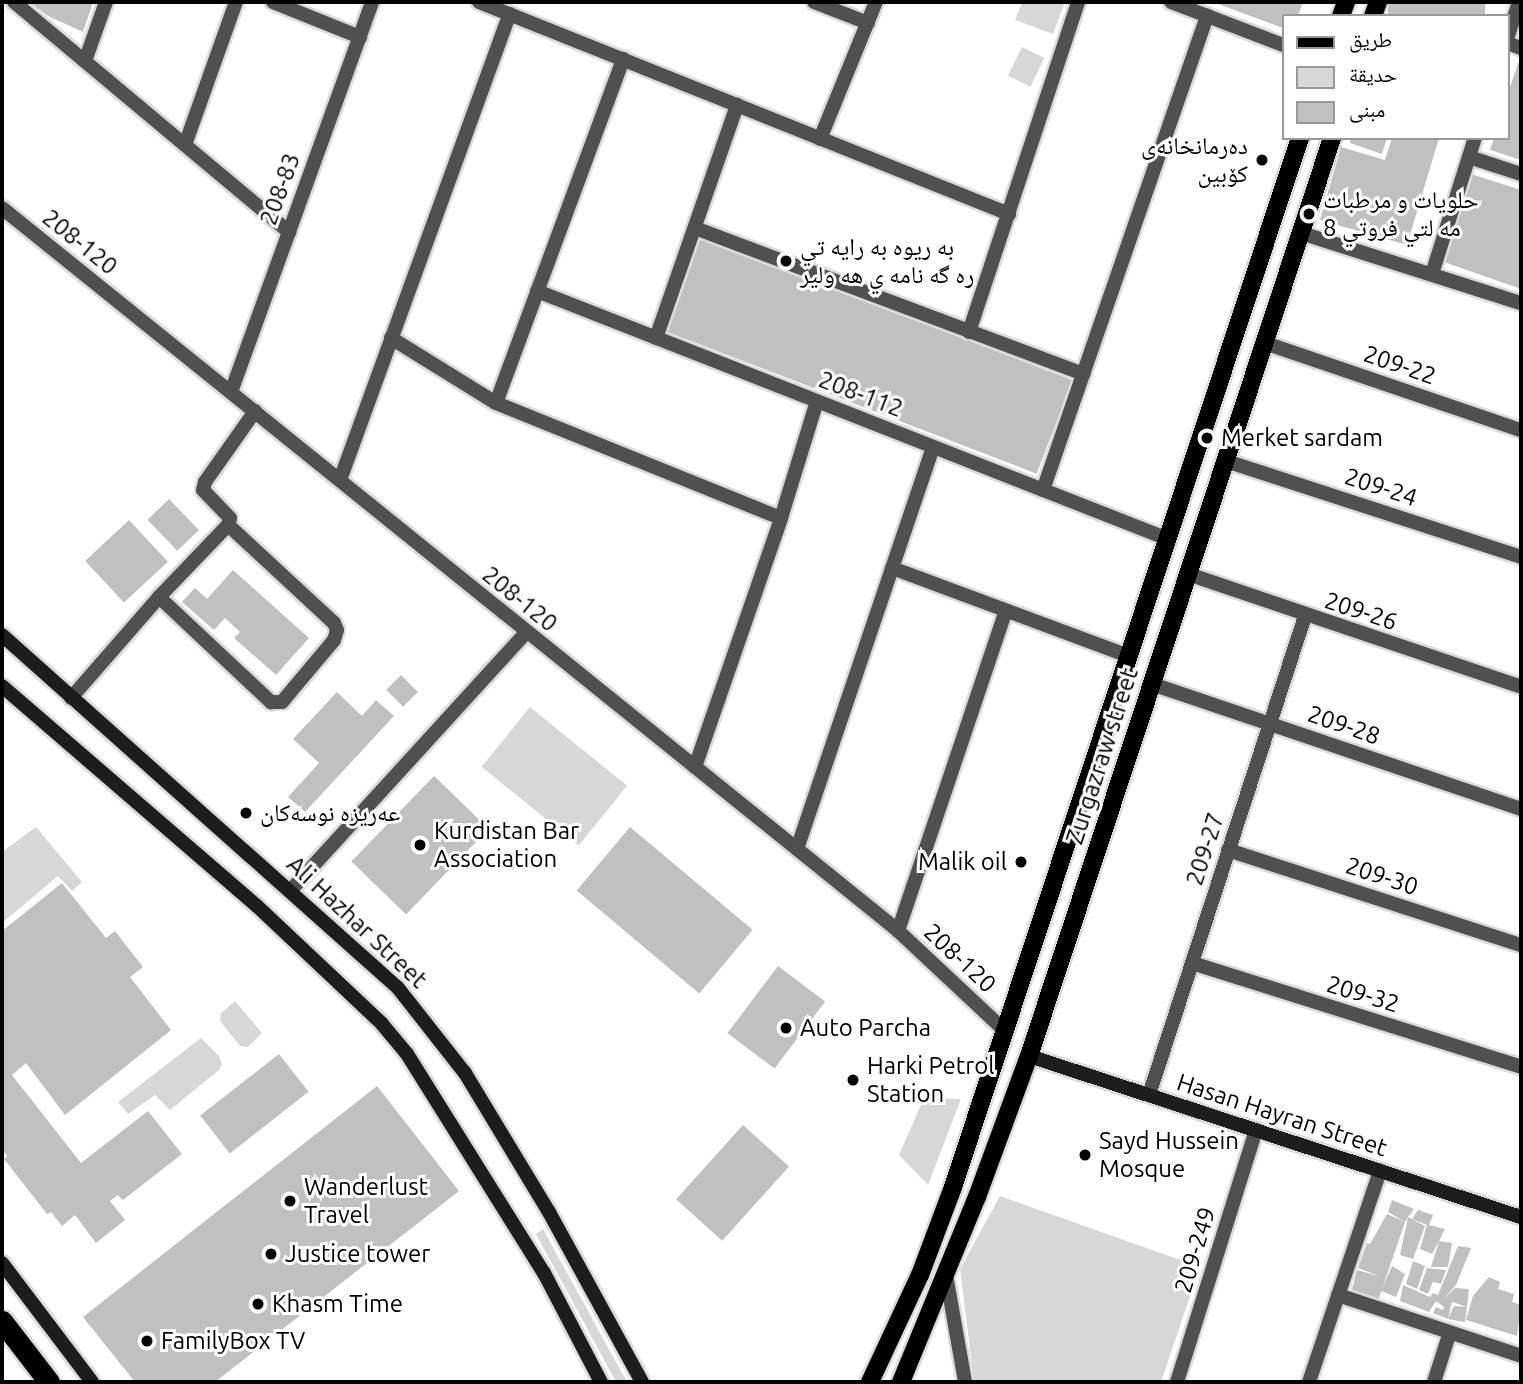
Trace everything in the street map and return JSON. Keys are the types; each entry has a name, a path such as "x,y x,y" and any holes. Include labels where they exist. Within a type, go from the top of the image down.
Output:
{"highway":[{"path":"2,1321 50,1382"}],"main road":[{"name":"Zurgazraw street","path":"870,1382 920,1275 1005,1031 1299,140"},
{"name":"Zurgazraw street","path":"901,1382 946,1275 1029,1056 1331,140"},
{"path":"1249,289 1279,300"},
{"name":"Ali Hazhar Street","path":"2,635 398,988 466,1073 549,1212 642,1382"},
{"path":"2,686 257,906 382,1024 407,1054 544,1273 601,1382"},
{"name":"Hasan Hayran Street","path":"1029,1056 1521,1217"},
{"path":"2,1263 92,1382"}],"street":[{"path":"14,2 289,232"},
{"path":"85,61 106,2"},
{"path":"185,145 236,2"},
{"path":"273,2 360,37"},
{"name":"208-83","path":"231,392 373,2"},
{"path":"479,2 1009,214"},
{"path":"814,2 868,23"},
{"path":"820,139 876,2"},
{"path":"969,332 1077,2"},
{"path":"1171,2 1282,45"},
{"path":"1509,34 1519,2"},
{"path":"340,480 510,14"},
{"path":"1043,490 1207,16"},
{"path":"496,403 622,59"},
{"path":"656,338 737,105"},
{"path":"1432,274 1474,140"},
{"path":"1469,157 1521,174"},
{"name":"208-120","path":"2,208 898,931 1005,1031"},
{"path":"695,228 1083,374"},
{"path":"1301,233 1521,303"},
{"name":"208-112","path":"537,291 1168,538"},
{"path":"391,338 496,403 781,519"},
{"name":"209-22","path":"1265,343 1521,430"},
{"path":"695,767 781,519 817,401"},
{"path":"71,698 159,597 228,525 230,518 202,490 255,411"},
{"path":"797,849 933,447"},
{"name":"209-24","path":"1226,461 1521,557"},
{"path":"159,597 271,702 282,702 334,640 337,630 334,623 228,525"},
{"path":"892,568 1129,656"},
{"name":"209-26","path":"1188,574 1305,616 1521,687"},
{"path":"898,931 1006,611"},
{"name":"209-27","path":"1149,1095 1305,616"},
{"path":"291,890 526,633"},
{"name":"209-28","path":"1152,684 1521,809"},
{"name":"209-30","path":"1228,850 1521,945"},
{"name":"209-32","path":"1192,964 1521,1067"},
{"name":"209-249","path":"1177,1382 1256,1130"},
{"path":"1309,1382 1380,1171"},
{"path":"946,1275 965,1382"},
{"path":"1338,1294 1521,1356"},
{"path":"1434,1382 1450,1332"}],"green space":[{"path":"1022,2 1065,2 1053,34 1015,20"},
{"path":"1022,47 1044,58 1030,87 1008,76"},
{"path":"530,707 627,786 579,846 482,767"},
{"path":"36,827 82,882 72,891 58,876 2,923 2,852"},
{"path":"235,1001 262,1033 248,1047 240,1046 220,1021 221,1013"},
{"path":"201,1038 219,1056 222,1064 219,1070 170,1110 155,1095 128,1114 118,1102"},
{"path":"924,1098 961,1099 928,1185 899,1155"},
{"path":"1000,1196 1200,1267 1161,1382 974,1382 960,1269"},
{"path":"543,1229 627,1382 616,1382 536,1234"}],"building":[{"path":"29,2 93,2 83,32 48,16"},
{"path":"1213,2 1303,2 1299,14 1282,14 1282,28"},
{"path":"1388,2 1485,2 1485,14 1388,14"},
{"path":"1521,55 1521,160 1490,150 1493,140 1509,140 1509,90"},
{"path":"1351,140 1386,140 1382,154 1350,143"},
{"path":"1391,140 1438,140 1407,245 1320,220 1341,147 1385,160"},
{"path":"1471,174 1521,190 1521,289 1441,261"},
{"path":"699,237 1072,380 1037,474 663,330"},
{"path":"169,499 199,530 177,551 147,520"},
{"path":"129,520 168,562 124,603 85,561"},
{"path":"233,570 309,638 276,675 234,638 240,632 225,618 214,630 182,602 195,588 207,599"},
{"path":"401,675 418,692 403,707 386,690"},
{"path":"337,692 362,716 376,700 394,716 305,812 288,797 319,763 293,739"},
{"name":"Kurdistan Bar Association","path":"434,776 489,829 406,914 351,862"},
{"path":"630,827 753,930 699,993 577,891"},
{"path":"62,883 106,938 115,931 143,967 130,977 171,1030 65,1115 26,1063 12,1075 81,1163 148,1111 182,1154 123,1200 118,1195 110,1201 125,1220 96,1243 75,1215 62,1226 51,1212 47,1214 4,1159 7,1156 2,1149 2,931"},
{"path":"778,966 825,1002 775,1069 727,1033"},
{"path":"279,1054 309,1092 230,1153 200,1116"},
{"name":"Justice tower","path":"377,1086 459,1191 215,1382 135,1382 83,1317"},
{"path":"743,1125 789,1166 722,1241 676,1199"},
{"path":"1392,1200 1414,1209 1405,1222 1388,1212"},
{"path":"1418,1210 1433,1215 1429,1225 1445,1229 1432,1254 1420,1249 1427,1225 1412,1219"},
{"path":"1387,1214 1405,1222 1378,1301 1351,1293 1357,1270 1379,1276 1358,1268 1367,1243 1370,1244"},
{"path":"1408,1217 1425,1226 1413,1259 1400,1255"},
{"path":"1439,1241 1452,1243 1448,1267 1431,1267"},
{"path":"1458,1246 1471,1248 1456,1285 1444,1299 1455,1288 1469,1289 1467,1307 1452,1302 1448,1319 1433,1313 1436,1307 1443,1310 1444,1307 1436,1301 1429,1312 1400,1301 1403,1285 1430,1297 1433,1293 1438,1295"},
{"path":"1413,1261 1425,1266 1417,1289 1406,1284"},
{"path":"1392,1266 1405,1274 1396,1297 1381,1291"},
{"path":"1427,1268 1446,1270 1441,1284 1433,1282 1428,1294 1419,1290"},
{"path":"1489,1277 1500,1282 1498,1289 1514,1294 1512,1302 1521,1305 1517,1336 1466,1320 1473,1296"},
{"path":"1454,1306 1467,1307 1465,1322 1448,1319"}],"place":[{"name":"دەرمانخانەی کۆبین","path":"1262,160"},
{"name":"حلويات و مرطبات مه لتي فروتي 8","path":"1309,214"},
{"name":"به ريوه به رايه تي ره گه نامه ي هه ولير","path":"786,261"},
{"name":"Merket sardam","path":"1207,438"},
{"name":"عەریزە نوسەکان","path":"246,813"},
{"name":"Kurdistan Bar Association","path":"420,845"},
{"name":"Malik oil","path":"1021,862"},
{"name":"Auto Parcha","path":"786,1028"},
{"name":"Harki Petrol Station","path":"853,1080"},
{"name":"Sayd Hussein Mosque","path":"1085,1155"},
{"name":"Wanderlust Travel","path":"290,1201"},
{"name":"Justice tower","path":"271,1254"},
{"name":"Khasm Time","path":"258,1304"},
{"name":"FamilyBox TV","path":"147,1341"}]}
